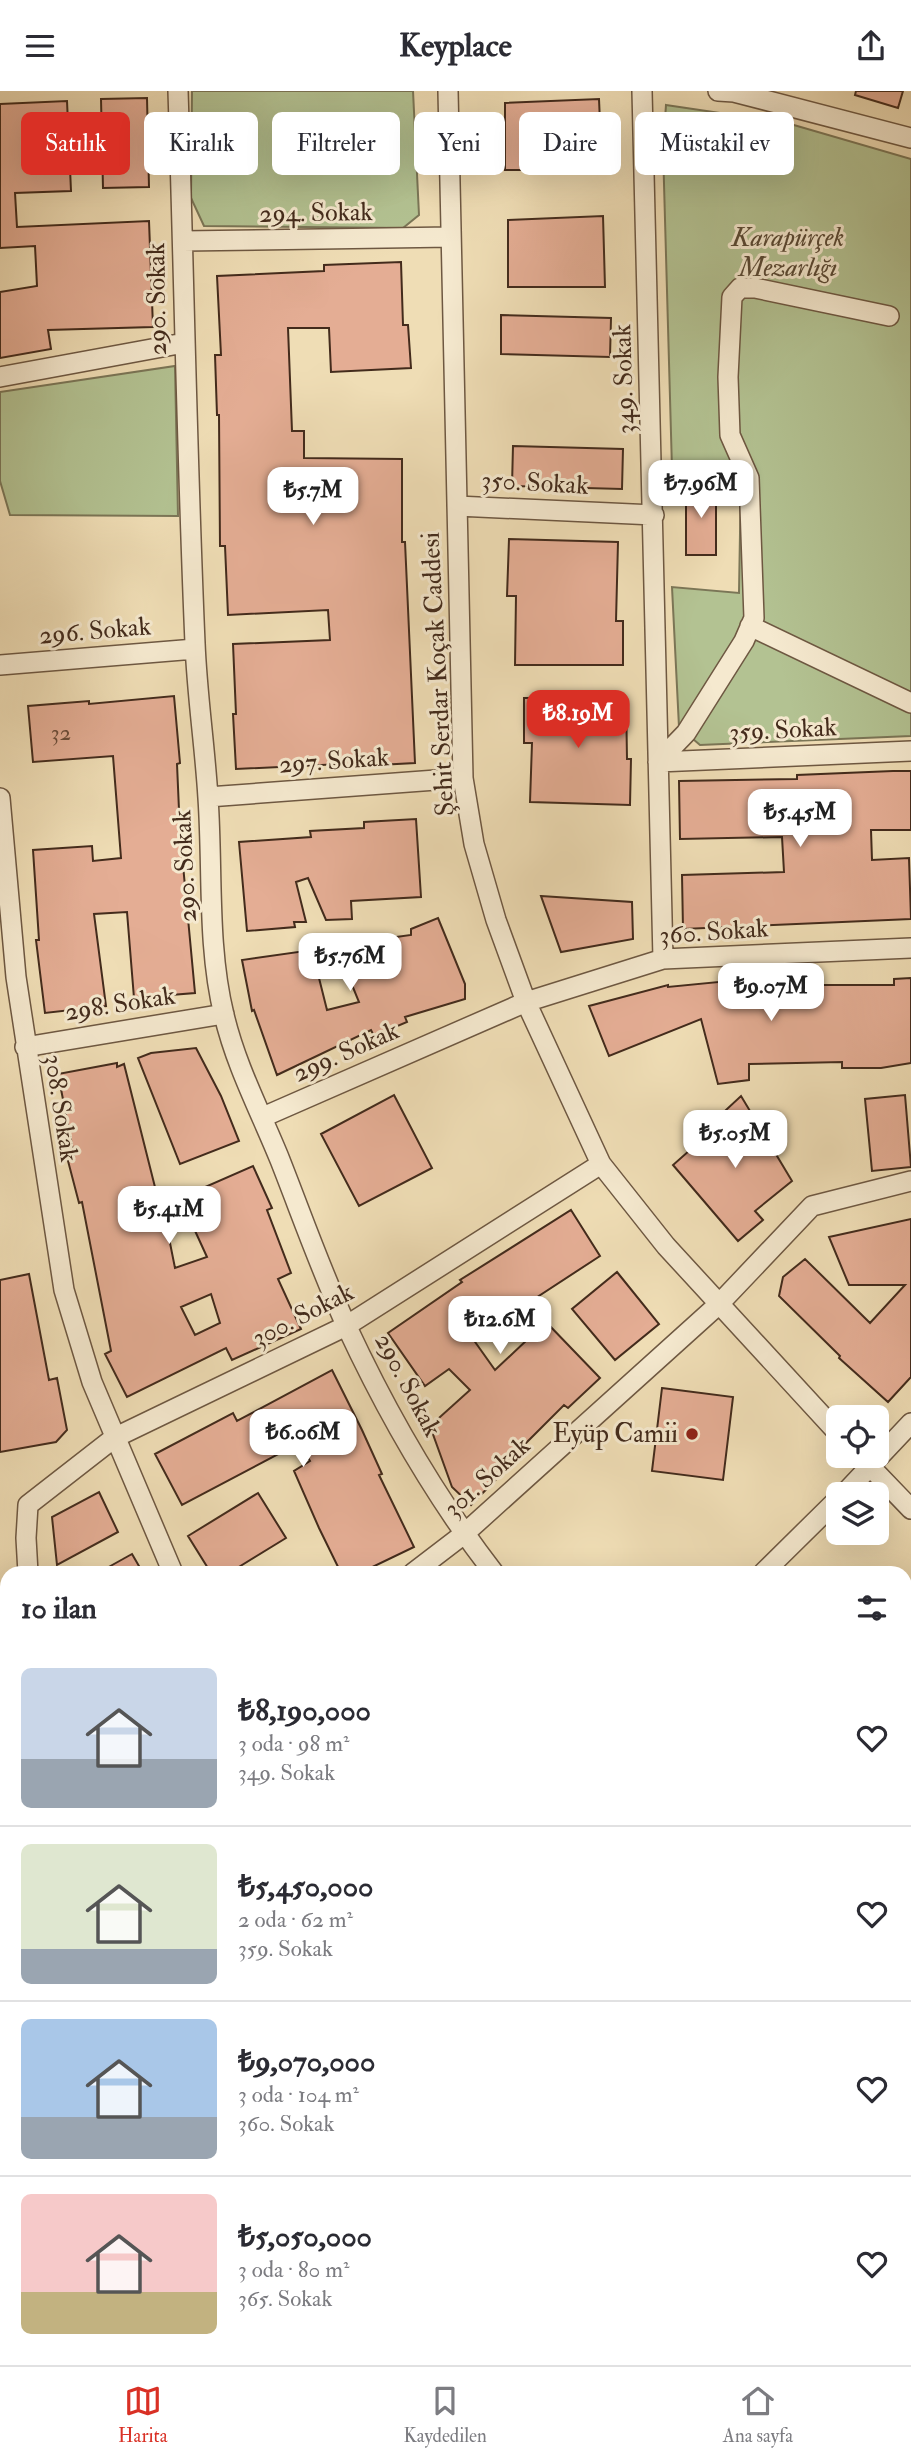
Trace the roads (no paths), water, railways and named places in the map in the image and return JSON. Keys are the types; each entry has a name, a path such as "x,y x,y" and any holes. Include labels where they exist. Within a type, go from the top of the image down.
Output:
{"street":[{"name":"290. Sokak","path":"178,91 195,649 208,797 215,957 224,1014 237,1058 346,1326 406,1439 464,1534 489,1566"},
{"name":"Şehit Serdar Koçak Caddesi","path":"448,91 463,778 482,877 526,1002 601,1164 666,1246 826,1420"},
{"name":"349. Sokak","path":"642,91 663,959"},
{"path":"718,91 734,92 911,138"},
{"name":"294. Sokak","path":"183,241 451,237"},
{"path":"658,762 686,733 744,641 754,618 749,478 730,435 728,377 732,297 740,288 755,288 889,316"},
{"path":"0,377 184,343"},
{"name":"350. Sokak","path":"457,506 654,515"},
{"path":"750,626 911,703"},
{"name":"296. Sokak","path":"0,665 195,649"},
{"name":"359. Sokak","path":"658,762 911,751"},
{"name":"297. Sokak","path":"208,797 463,778"},
{"name":"308. Sokak","path":"0,798 25,1047 64,1290 92,1383 170,1566"},
{"name":"360. Sokak","path":"526,1002 663,959 911,948"},
{"name":"299. Sokak","path":"263,1117 526,1002"},
{"name":"298. Sokak","path":"25,1047 224,1014"},
{"name":"300. Sokak","path":"28,1566 28,1505 114,1437 346,1326 601,1164"},
{"name":"301. Sokak","path":"422,1566 464,1534 719,1304 812,1206 911,1181"},
{"path":"889,1442 911,1423"},
{"path":"873,1468 911,1509"},
{"path":"770,1566 826,1511"}],"place":[{"name":"Eyüp Camii","path":"692,1434"}],"park label":[{"name":"Karapürçek Mezarlığı","path":"788,252"}]}
